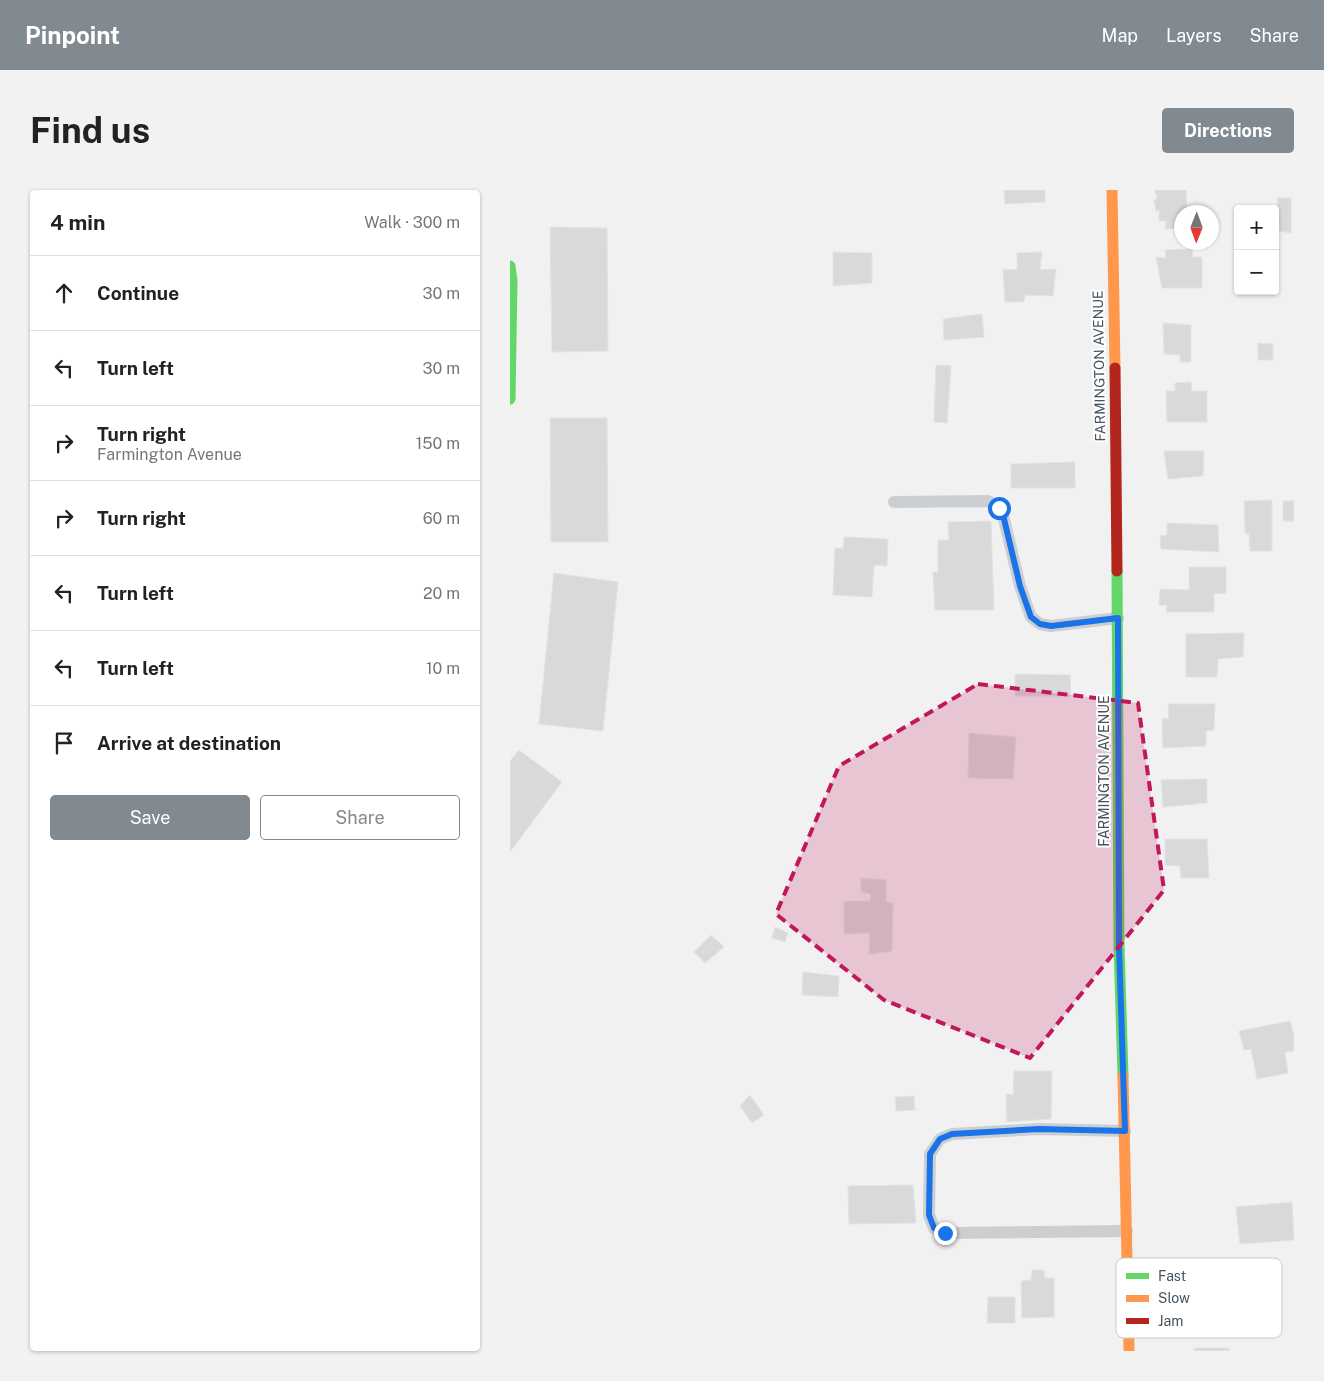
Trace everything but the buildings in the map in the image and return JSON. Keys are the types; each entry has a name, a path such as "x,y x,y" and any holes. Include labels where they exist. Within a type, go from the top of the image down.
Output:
{"street":[{"name":"FARMINGTON AVENUE","path":"1112,190 1118,618 1119,945 1128,1258"},
{"path":"510,266 512,282 510,399"},
{"name":"FARMINGTON AVENUE","path":"1129,1338 1129,1351"}],"lane":[{"path":"894,502 988,501 999,508 1004,519 1020,586 1031,617 1040,624 1051,626 1118,618"},
{"path":"1125,1131 1039,1129 952,1134 940,1139 930,1154 929,1215 934,1228 945,1233 1128,1231"}],"highlighted area":[{"path":"978,684 1138,703 1164,890 1030,1058 884,1000 776,914 839,766"}],"traffic: fast":[{"path":"510,266 512,281 510,399"},
{"path":"1117,571 1119,945 1123,1076"}],"traffic: slow":[{"path":"1112,190 1115,368"},
{"path":"1123,1076 1127,1258"},
{"path":"1129,1338 1129,1351"}],"traffic: jam":[{"path":"1115,368 1117,571"}],"route":[{"path":"945,1233 934,1228 929,1215 930,1154 940,1139 952,1134 1039,1129 1125,1131 1119,945 1118,618 1051,626 1040,624 1031,617 1020,586 1004,519 999,508"}]}
